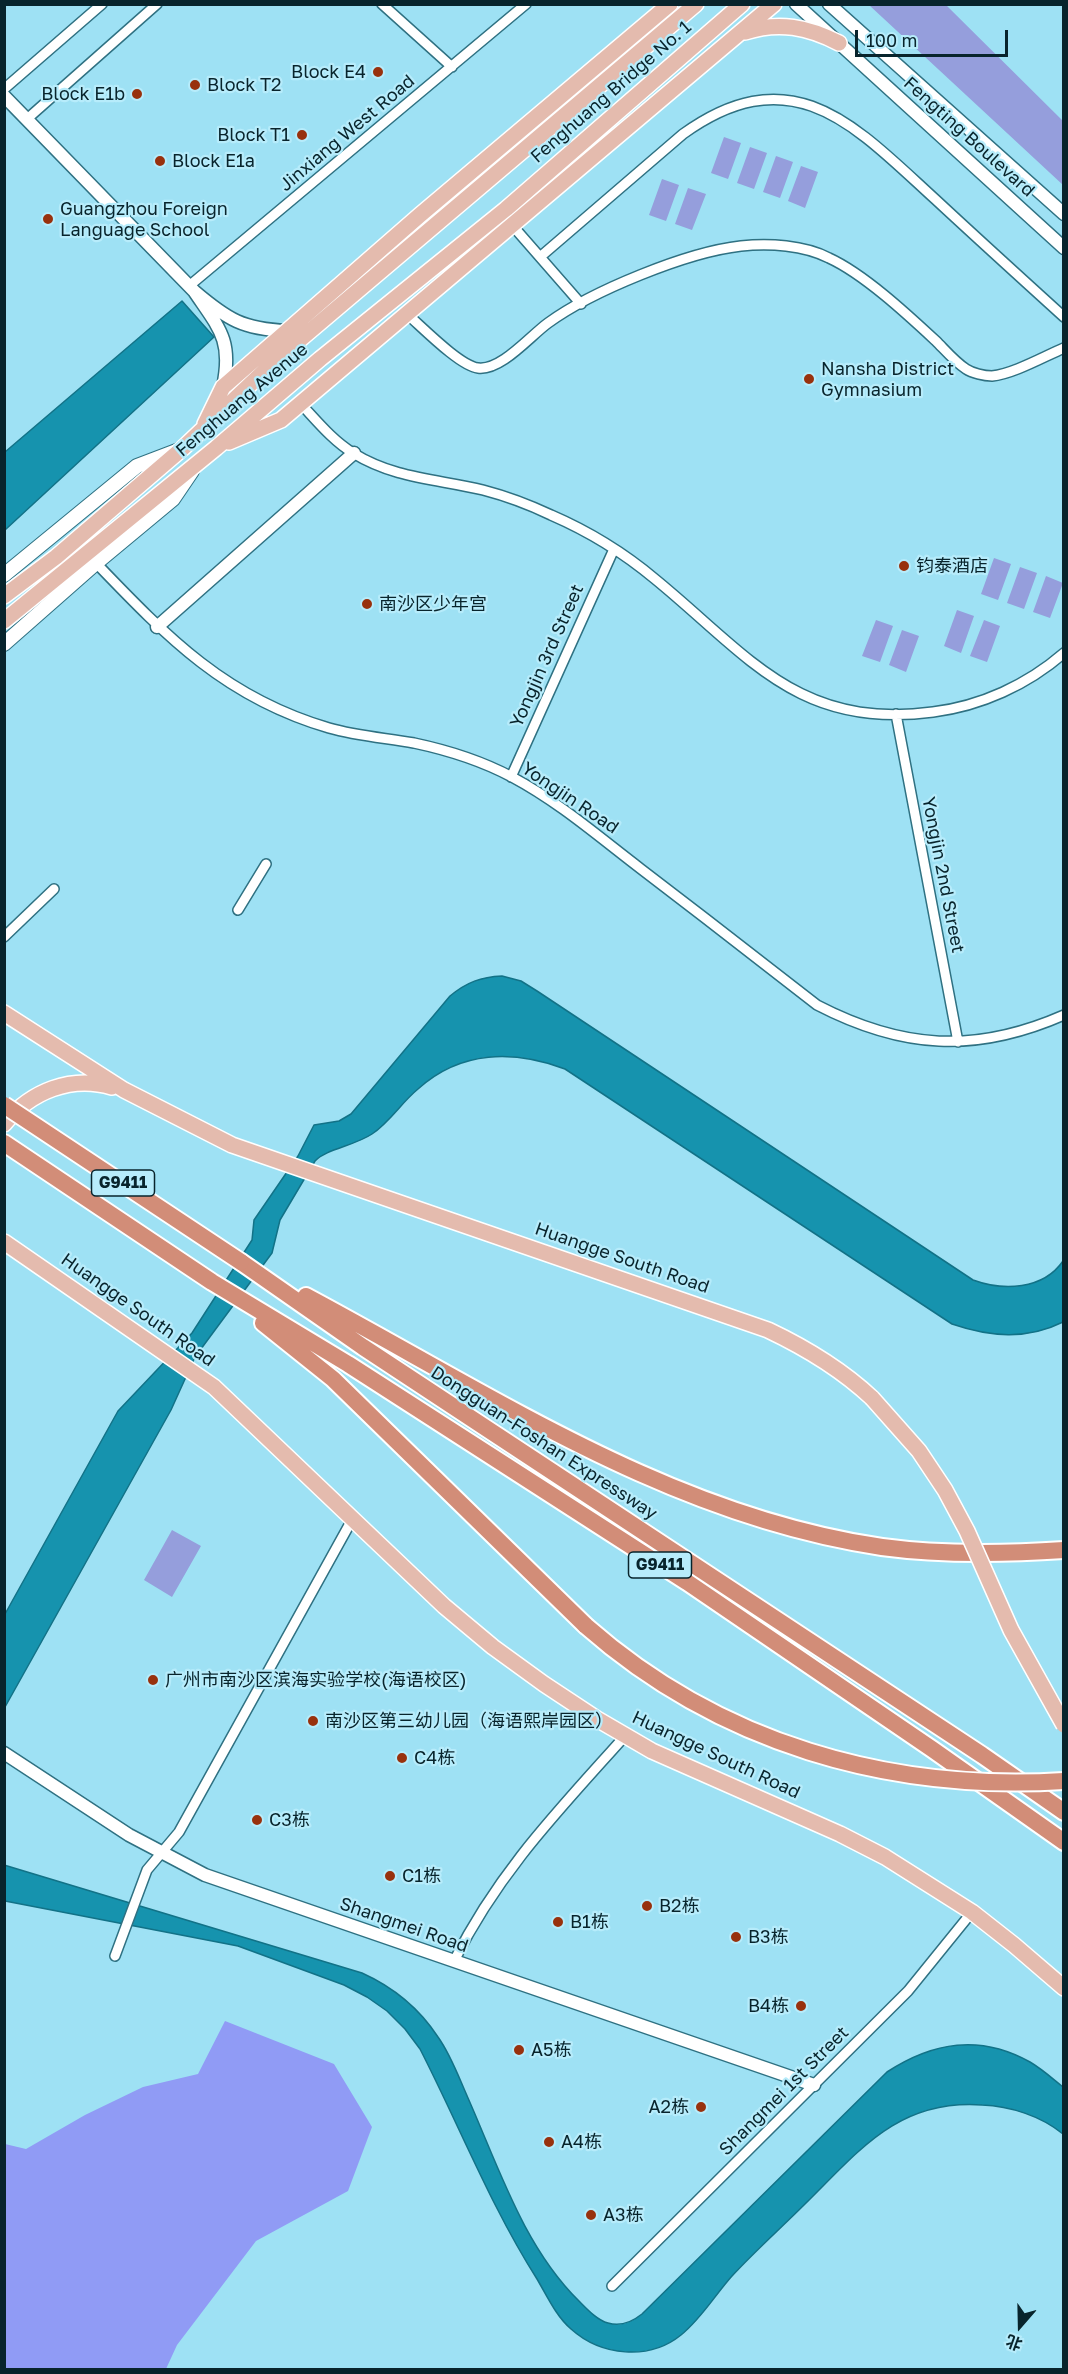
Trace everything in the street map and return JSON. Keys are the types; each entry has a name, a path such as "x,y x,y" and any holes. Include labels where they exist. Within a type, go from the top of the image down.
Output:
{"highway":[{"name":"Dongguan-Foshan Expressway","path":"4,1105 241,1262 363,1347 982,1755 1064,1812"},
{"name":"G9411","path":"4,1143 212,1282 348,1364 687,1582 1064,1842"},
{"path":"241,1262 374,1332 546,1428 622,1467 698,1498 818,1535 883,1547 930,1552 1064,1550"},
{"path":"212,1282 333,1379 586,1626 617,1653 696,1704 760,1734 809,1753 855,1765 932,1778 997,1782 1064,1781"}],"main road":[{"path":"200,433 223,387 420,215 670,4"},
{"name":"Fenghuang Bridge No. 1","path":"481,188 696,4"},
{"name":"Fenghuang Bridge No. 1","path":"506,209 742,4"},
{"path":"216,448 281,420 774,4"},
{"path":"739,34 759,27 780,25 800,27 820,33 839,43"},
{"name":"Fenghuang Avenue","path":"4,596 56,557 200,433 277,359 481,188"},
{"name":"Fenghuang Avenue","path":"4,621 216,448 320,358 506,209"},
{"path":"4,575 137,466 183,448"},
{"path":"4,644 173,499 196,464"},
{"name":"Huangge South Road","path":"4,1013 124,1090 232,1145 768,1330 831,1365 872,1398 904,1433 945,1490 967,1531 1011,1630 1064,1725"},
{"path":"4,1124 15,1111 34,1097 55,1087 78,1083 101,1084 124,1090"},
{"name":"Huangge South Road","path":"4,1242 214,1386 444,1606 493,1647 544,1684 652,1751 840,1834 885,1857 972,1912 1064,1988"}],"street":[{"path":"4,89 102,4"},
{"path":"27,119 157,4"},
{"path":"382,4 452,67"},
{"name":"Jinxiang West Road","path":"192,289 526,4"},
{"name":"Fengting Boulevard","path":"796,4 1064,248"},
{"name":"Fengting Boulevard","path":"829,4 1064,214"},
{"path":"4,96 192,289 212,306 249,327 287,331"},
{"path":"540,256 704,118 745,102 780,100 811,106 844,121 892,160 1064,317"},
{"path":"512,225 581,304"},
{"path":"407,314 465,365 478,369 498,364 549,322 623,283 675,262 740,246 774,246 809,250 830,258 852,272 917,324 966,370 992,376 1064,348"},
{"path":"192,289 222,333 227,352 223,387"},
{"path":"300,403 329,435 354,453 409,476 484,490 518,501 572,525 614,549 654,578 756,667 777,682 799,694 846,710 896,714 945,711 992,697 1035,675 1064,654"},
{"path":"157,627 354,453"},
{"name":"Yongjin 3rd Street","path":"511,777 614,549"},
{"name":"Yongjin Road","path":"96,563 157,627 195,660 237,688 282,711 329,728 446,751 511,777 561,807 817,1005 847,1021 913,1040 958,1042 1008,1036 1064,1015"},
{"name":"Yongjin 2nd Street","path":"896,714 958,1042"},
{"path":"238,910 266,864"},
{"path":"4,937 54,889"},
{"path":"115,1956 147,1870 179,1832 353,1518"},
{"path":"454,1961 491,1895 521,1853 625,1736"},
{"name":"Shangmei Road","path":"4,1753 129,1836 161,1854 225,1882 814,2085"},
{"name":"Shangmei 1st Street","path":"612,2286 908,1991 972,1912"}],"shaded area":[{"path":"869,5 946,5 1063,121 1063,185"},
{"path":"724,137 741,143 728,179 711,173"},
{"path":"750,147 767,153 754,189 737,183"},
{"path":"776,156 793,162 780,198 763,192"},
{"path":"801,166 818,172 805,208 788,201"},
{"path":"662,179 679,185 666,221 649,215"},
{"path":"688,188 706,194 692,230 675,224"},
{"path":"182,301 214,337 5,530 5,452"},
{"path":"994,558 1011,564 998,600 981,594"},
{"path":"1020,567 1037,573 1024,609 1007,603"},
{"path":"1046,576 1063,583 1050,618 1033,612"},
{"path":"957,610 974,616 961,653 944,646"},
{"path":"876,620 893,626 880,662 862,656"},
{"path":"984,620 1000,626 987,662 970,656"},
{"path":"902,630 919,636 906,672 889,665"},
{"path":"502,976 521,981 537,991 973,1280 997,1286 1022,1286 1045,1278 1063,1261 1063,1322 1036,1332 1008,1335 980,1332 952,1324 565,1069 527,1059 507,1057 488,1057 452,1067 418,1089 372,1134 326,1153 315,1161 280,1220 272,1253 195,1357 171,1410 5,1707 5,1614 118,1411 192,1333 252,1240 254,1220 298,1156 314,1125 339,1121 351,1114 450,996 474,981"},
{"path":"172,1530 201,1546 172,1597 144,1580"},
{"path":"4,1865 362,1973 395,1992 431,2026 447,2051 514,2206 543,2256 579,2301 604,2322 626,2323 642,2314 887,2072 922,2054 939,2048 975,2045 1011,2053 1030,2062 1063,2087 1063,2134 1035,2117 1014,2110 982,2105 952,2105 926,2110 903,2120 882,2132 844,2165 741,2267 695,2322 681,2335 655,2349 640,2352 611,2350 583,2338 571,2329 556,2312 505,2223 420,2049 387,2011 344,1985 238,1946 5,1901"},
{"path":"225,2021 334,2064 372,2127 348,2191 256,2241 177,2345 166,2369 5,2369 5,2144 26,2149 85,2115 143,2087 198,2074"}],"place":[{"name":"Block E4","path":"378,72"},
{"name":"Block T2","path":"195,85"},
{"name":"Block E1b","path":"137,94"},
{"name":"Block T1","path":"302,135"},
{"name":"Block E1a","path":"160,161"},
{"name":"Guangzhou Foreign Language School","path":"48,219"},
{"name":"Nansha District Gymnasium","path":"809,379"},
{"name":"钧泰酒店","path":"904,566"},
{"name":"南沙区少年宫","path":"367,604"},
{"name":"广州市南沙区滨海实验学校(海语校区)","path":"153,1680"},
{"name":"南沙区第三幼儿园（海语熙岸园区）","path":"313,1721"},
{"name":"C4栋","path":"402,1758"},
{"name":"C3栋","path":"257,1820"},
{"name":"C1栋","path":"390,1876"},
{"name":"B2栋","path":"647,1906"},
{"name":"B1栋","path":"558,1922"},
{"name":"B3栋","path":"736,1937"},
{"name":"B4栋","path":"801,2006"},
{"name":"A5栋","path":"519,2050"},
{"name":"A2栋","path":"701,2107"},
{"name":"A4栋","path":"549,2142"},
{"name":"A3栋","path":"591,2215"}]}
